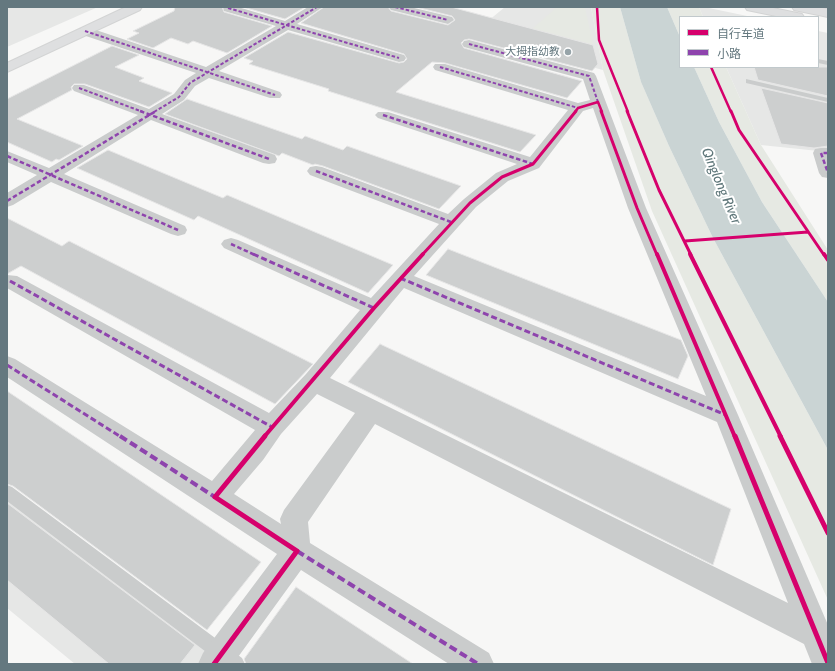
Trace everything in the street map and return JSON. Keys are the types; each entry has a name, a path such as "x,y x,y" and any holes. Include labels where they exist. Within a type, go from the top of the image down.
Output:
{"main road":[{"path":"7,68 136,7"},
{"path":"751,7 793,16"},
{"path":"798,7 828,13"}],"street":[{"path":"7,201 179,97 190,83 317,7"},
{"path":"395,7 448,20"},
{"path":"228,8 399,58"},
{"path":"85,31 275,95"},
{"path":"469,44 590,76 588,105 636,208 726,415 828,663"},
{"path":"440,67 588,105"},
{"path":"78,88 269,159"},
{"path":"215,497 254,452 272,426 314,381 374,308 451,222 470,203 502,177 533,164 588,105"},
{"path":"383,115 533,164"},
{"path":"828,153 820,152 828,173"},
{"path":"7,156 49,176 88,190 178,230"},
{"path":"316,171 451,222"},
{"path":"230,244 374,308"},
{"path":"400,278 726,415"},
{"path":"10,281 272,426"},
{"path":"7,365 478,664"},
{"path":"314,381 816,633"},
{"path":"224,660 297,550 294,519 371,410"}],"lane":[{"path":"749,81 828,100"},
{"path":"7,492 224,660"}],"shaded area":[{"path":"7,7 98,7 7,47"},
{"name":"大拇指幼教","path":"505,7 591,7 603,70 471,35"},
{"path":"557,7 585,7 593,45 532,29"},
{"path":"591,7 620,7 641,82 669,146 713,238 828,450 828,600 652,211 603,70"},
{"path":"667,7 699,7 703,16 679,16 679,35"},
{"path":"699,7 747,16 703,16"},
{"path":"819,31 828,33 828,152 761,145 726,68 819,68"},
{"path":"694,68 726,68 761,145 828,250 828,302 762,202 719,122"},
{"path":"7,486 244,664 75,664 7,608"}],"water":[{"name":"Qinglong River","path":"620,7 667,7 679,35 679,68 694,68 719,122 762,202 828,302 828,450 713,238 669,146 641,82"}],"building":[{"path":"175,7 222,7 224,12 272,26 227,53 193,41 188,44 171,38 153,48 127,39 139,33 133,31 174,11"},
{"path":"243,7 305,7 285,19"},
{"path":"324,7 388,7 391,11 448,25 455,20 452,16 416,7 451,7 593,45 598,64 592,71 469,39 464,40 461,43 464,48 582,81 567,98 445,63 432,62 396,92 536,135 520,152 328,91 329,89 249,64 253,61 244,58 288,32 399,63 404,62 407,59 404,54 301,23"},
{"path":"112,46 139,55 115,67 144,78 139,81 172,93 149,107 85,84 74,84 71,87 72,90 17,119 83,146 59,160 56,159 52,162 7,142 7,99"},
{"path":"828,67 828,96 758,80 754,68"},
{"path":"761,88 828,103 828,146 814,148 781,144"},
{"path":"187,99 302,139 305,136 343,150 347,146 461,186 439,209 323,166 313,165 282,153 279,156 165,114"},
{"path":"108,150 223,198 227,195 393,265 368,293 198,216 194,220 77,168"},
{"path":"7,218 62,246 69,241 313,364 275,404 21,266 7,274"},
{"path":"448,249 681,340 688,356 678,379 426,275"},
{"path":"380,344 731,509 713,565 348,382"},
{"path":"7,391 261,562 207,630 13,486 7,484"},
{"path":"7,503 195,645 180,664 109,664 7,580"},
{"path":"296,587 413,664 246,664 244,659"}],"marked path":[{"path":"7,201 179,97 190,83 317,7"},
{"path":"395,7 448,20"},
{"path":"228,8 399,58"},
{"path":"85,31 275,95"},
{"path":"469,44 589,76 598,102"},
{"path":"440,67 578,108"},
{"path":"79,88 269,159"},
{"path":"383,115 533,164"},
{"path":"828,153 821,153 828,173"},
{"path":"7,156 178,230"},
{"path":"316,171 451,222"},
{"path":"231,244 374,308"},
{"path":"400,278 726,415"},
{"path":"10,281 272,427"},
{"path":"7,365 215,497"},
{"path":"297,551 478,664"}],"cycle path":[{"path":"597,7 599,40 659,190 828,533"},
{"path":"711,68 739,130 828,260"},
{"path":"214,664 297,551 215,497 254,452 272,427 314,381 374,308 451,222 470,203 502,177 533,164 578,108 598,102 637,208 726,415 828,663"},
{"path":"685,241 808,232"}],"place":[{"name":"大拇指幼教","path":"568,52"}]}
